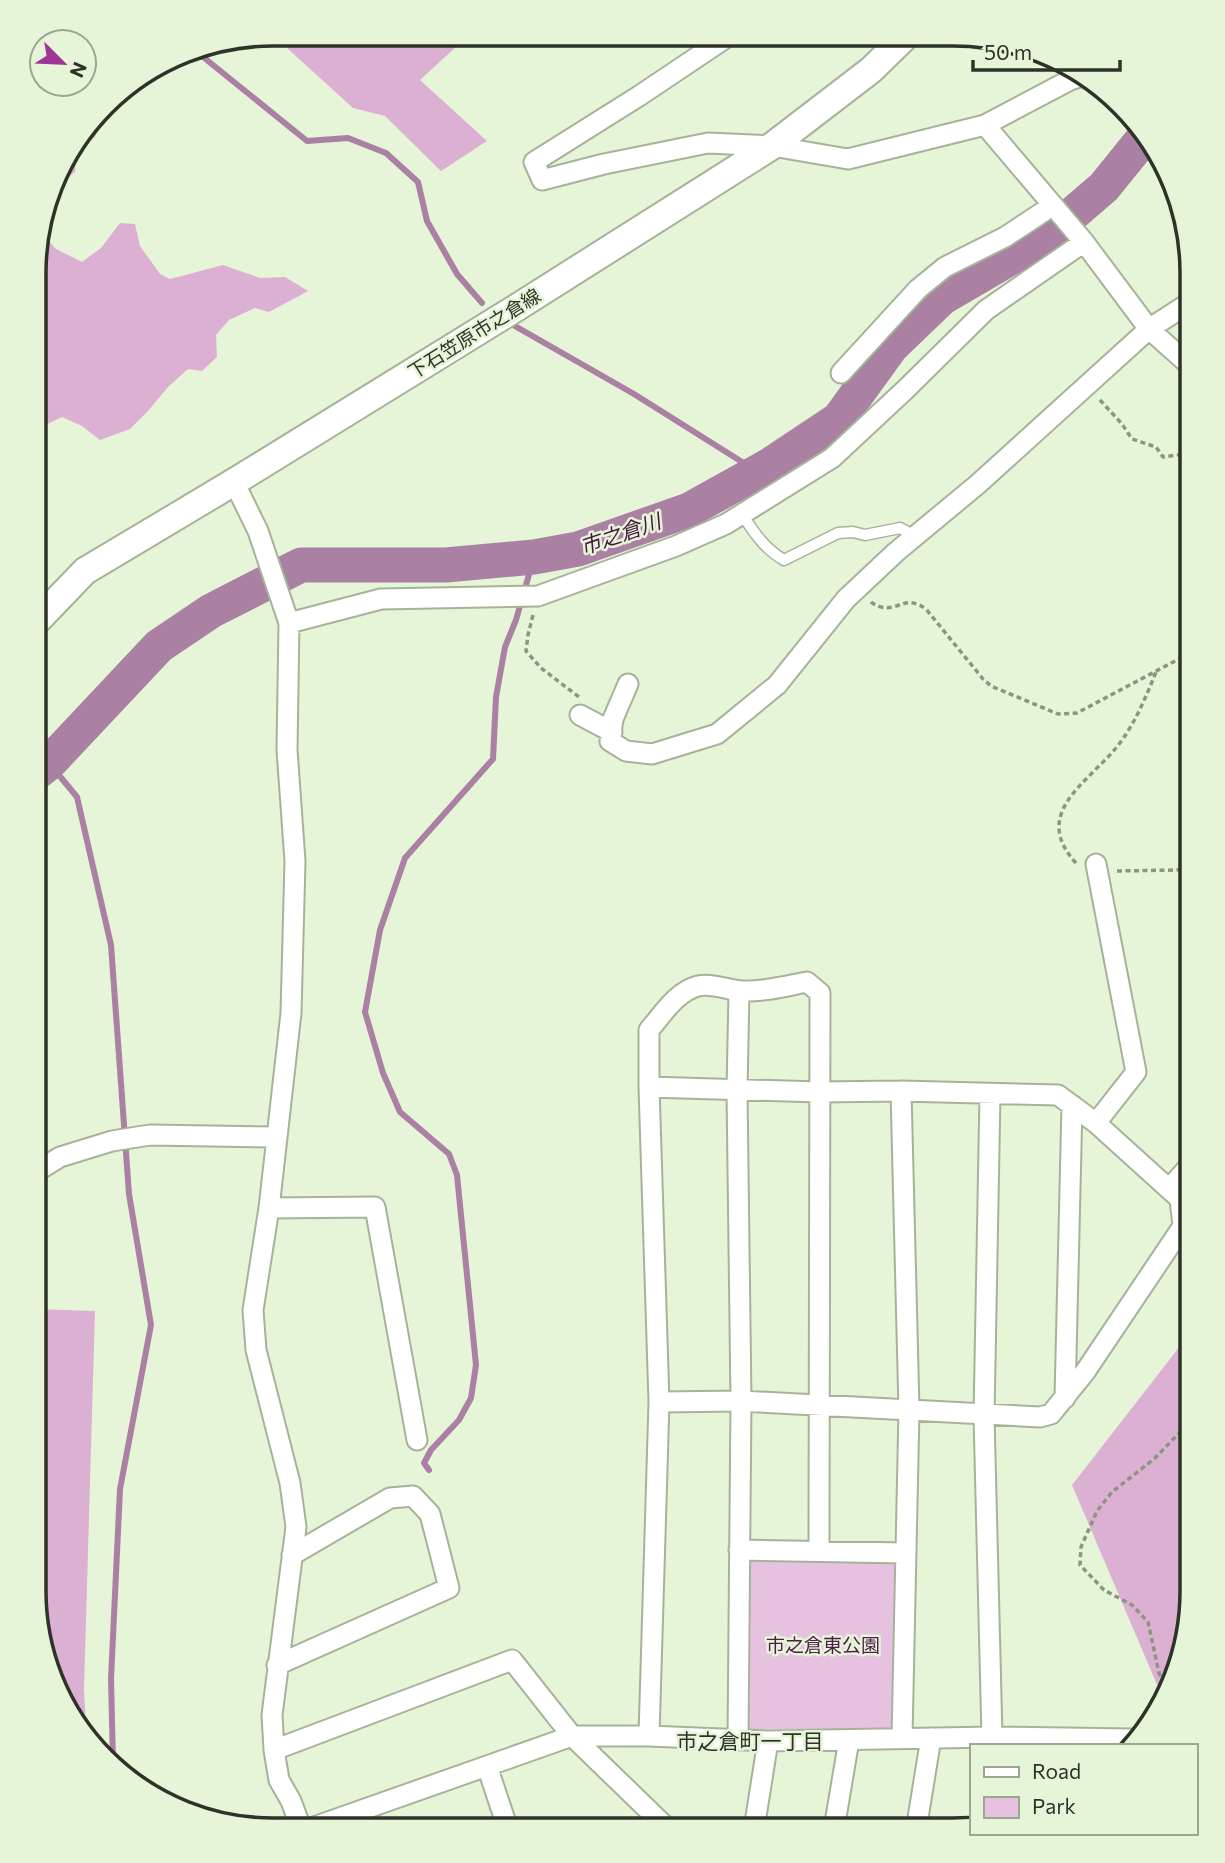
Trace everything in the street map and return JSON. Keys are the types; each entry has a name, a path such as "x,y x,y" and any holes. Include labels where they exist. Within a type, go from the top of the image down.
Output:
{"main road":[{"name":"下石笠原市之倉線","path":"46,612 85,571 516,308 772,146 871,69 895,46"}],"street":[{"path":"714,46 534,162 542,180 604,164 708,143 772,146 848,159 985,125 1072,80"},
{"path":"985,125 1084,242 1149,329 1180,357"},
{"path":"841,373 918,289 946,267 1005,237 1052,206"},
{"path":"289,623 381,599 538,596 676,546 726,524 832,458 986,310 1084,242"},
{"path":"628,684 612,725 610,741 626,751 652,754 717,734 776,685 846,598 978,484 1149,329 1180,309"},
{"path":"234,482 258,531 289,623 287,751 295,861 291,1013 269,1208 253,1310 256,1350 290,1483 296,1527 272,1715 279,1780 297,1818"},
{"path":"580,715 612,725"},
{"path":"1096,1124 1136,1072 1097,867"},
{"path":"649,1736 659,1402 649,1030 678,997 699,986 755,991 807,982 820,993 819,1551"},
{"path":"738,1740 741,1401 737,1091 739,991"},
{"path":"649,1087 737,1091 1058,1095 1096,1124 1179,1198"},
{"path":"901,1091 909,1410 902,1738"},
{"path":"990,1094 984,1416 992,1737"},
{"path":"1065,1398 1072,1105"},
{"path":"46,1165 60,1157 112,1141 149,1135 277,1137"},
{"path":"1170,1188 1179,1177"},
{"path":"269,1208 375,1208 417,1440"},
{"path":"659,1402 741,1401 1040,1418 1051,1414 1085,1372 1179,1232"},
{"path":"278,1665 449,1588 430,1514 412,1496 390,1498 292,1555"},
{"path":"740,1549 906,1553"},
{"path":"274,1750 512,1660 572,1736 657,1818"},
{"path":"339,1818 572,1736 768,1741 992,1737 1013,1742 1123,1740"},
{"path":"918,1818 931,1738"},
{"path":"836,1818 849,1740"},
{"path":"756,1818 768,1741"},
{"path":"487,1766 504,1818"}],"lane":[{"path":"742,514 755,535 771,552 785,560 838,533 853,532 864,535 900,528 915,536"}],"path":[{"path":"1087,385 1132,439 1156,447 1163,457 1180,455"},
{"path":"857,588 871,603 880,607 910,602 918,604 926,610 983,680 1058,714 1076,713 1180,658"},
{"path":"538,596 526,652 541,668 612,725"},
{"path":"1156,670 1143,705 1117,747 1070,797 1058,821 1060,836 1067,852 1078,865 1150,871 1180,869"},
{"path":"1161,1679 1147,1622 1132,1605 1104,1590 1080,1565 1081,1547 1097,1511 1112,1493 1154,1459 1179,1433"}],"green space":[{"name":"市之倉東公園","path":"742,1557 906,1559 899,1729 746,1729"}],"shaded area":[{"path":"286,46 457,46 420,80 487,141 441,171 385,116 353,108"},
{"path":"104,120 94,138 84,146"},
{"path":"76,159 75,172 66,178"},
{"path":"120,223 135,224 140,246 160,274 170,279 223,265 260,278 285,277 308,291 269,312 255,308 229,320 216,335 217,357 202,371 188,369 130,429 100,440 82,426 62,417 46,425 48,240 56,249 82,262 101,248"},
{"path":"46,1309 95,1311 84,1689 86,1719 63,1677 47,1620"},
{"path":"1179,1347 1179,1606 1175,1635 1158,1687 1072,1485"}],"waterway":[{"path":"203,57 307,141 348,138 386,153 418,182 427,221 457,274 482,303"},
{"name":"市之倉川","path":"46,765 159,646 211,611 301,565 446,565 534,557 578,549 689,510 770,465 839,419 891,347 942,298 1046,237 1104,187 1139,144"},
{"path":"508,322 634,394 758,472"},
{"path":"429,1470 424,1463 431,1450 459,1420 471,1398 476,1365 457,1175 449,1154 400,1112 383,1073 365,1012 380,930 405,858 493,759 496,697 505,647 516,620 534,557"},
{"path":"49,763 77,797 111,945 129,1194 151,1325 120,1489 111,1679 113,1752"}],"district":[{"name":"市之倉町一丁目","path":"750,1740"}]}
